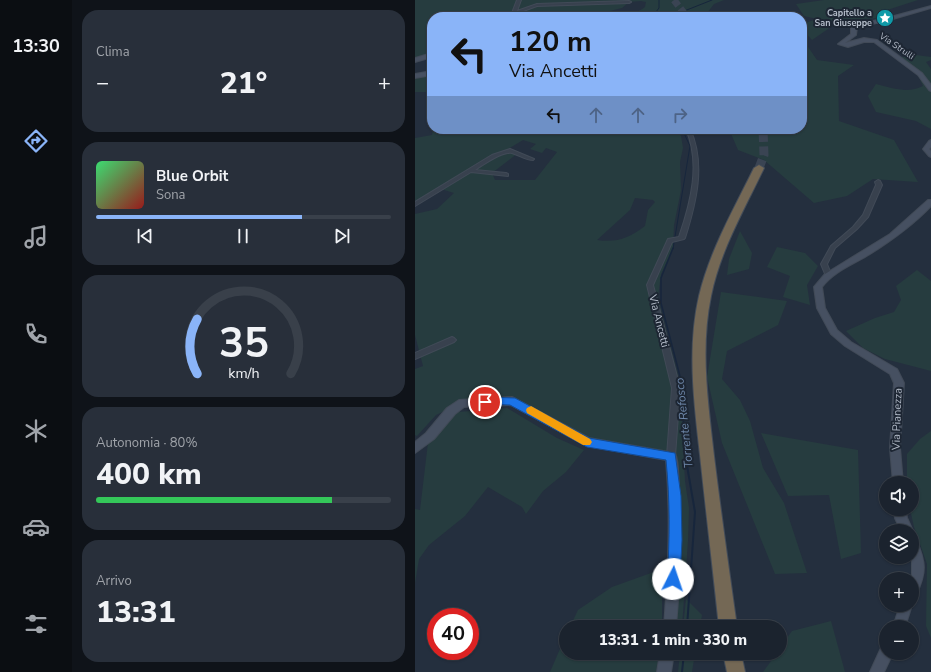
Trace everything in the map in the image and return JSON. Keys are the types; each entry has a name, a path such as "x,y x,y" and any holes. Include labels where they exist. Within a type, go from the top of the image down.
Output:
{"highway":[{"path":"727,620 703,415 699,360 700,328 705,296 712,272 759,168"},
{"path":"733,660 735,672"}],"street":[{"path":"514,12 519,0"},
{"path":"517,12 537,5 629,2"},
{"name":"Via Strulli","path":"931,6 884,20 855,26 853,28 854,34 842,43 844,45 848,45 861,40 875,41 920,74 927,80 931,89"},
{"path":"415,60 427,56"},
{"path":"415,76 427,73"},
{"name":"Via Ancetti","path":"670,620 676,540 675,496 671,456 676,388 650,285 671,240 682,238 688,221 697,172 695,148 690,134"},
{"path":"931,142 926,149 931,155"},
{"path":"415,204 494,156 510,151 519,153 531,159"},
{"path":"471,171 506,175"},
{"name":"Via Pianezza","path":"878,182 879,185 865,216 855,228 833,247 824,264 828,274 819,287 821,308 825,318 834,332 848,344 894,372 899,383 895,448 897,476"},
{"path":"828,274 868,252 913,221 931,202"},
{"path":"415,356 452,340"},
{"path":"415,448 430,436 451,412 462,403 512,401 587,442 671,456"},
{"path":"919,564 919,577"},
{"path":"664,672 666,660"},
{"path":"877,672 883,660"}],"green space":[{"path":"415,0 724,0 714,4 708,12 636,12 645,7 646,2 641,1 629,2 622,8 610,11 612,12 427,12 427,56 415,59"},
{"path":"824,0 918,0 881,12 880,18 841,20 812,40 807,34 807,22 817,19 807,17 807,12 801,12 796,4"},
{"path":"807,45 817,60 854,65 838,76 839,121 894,140 918,182 873,179 847,196 814,203 764,160 738,150 731,134 807,134"},
{"path":"916,55 931,57 931,60 926,62 931,69 931,129 916,121 876,112 868,96 876,84 906,90 912,90 923,86 917,73 895,58"},
{"path":"427,75 427,114 426,92 415,92 415,79"},
{"path":"432,134 680,134 683,148 680,162 681,190 674,225 673,248 661,274 658,298 680,383 685,481 689,508 682,620 674,620 672,458 599,444 516,402 457,405 436,415 417,436 415,435 415,369 423,366 415,335 415,214 437,209 454,193 441,189 415,201 415,138","holes":["523,140 536,144 530,149 542,153 546,148 557,152 535,180 495,180 492,173 518,153 508,149","635,198 653,200 655,202 648,210 645,226 634,234 623,239 611,241 597,240 630,210"]},
{"path":"740,231 752,253 749,269 727,275 729,259"},
{"path":"777,247 805,253 818,266 807,285 810,305 783,297 790,276 767,267"},
{"path":"917,270 931,281 931,371 885,359 863,348 846,331 875,318 894,312 901,300 896,286"},
{"path":"721,292 787,301 778,325 727,351 722,379 740,400 750,421 763,468 784,503 807,573 775,574 722,443 707,377"},
{"path":"507,408 557,438 584,450 566,472 543,491 526,514 522,507 488,487 465,516 429,545 419,559 415,583 415,509 420,510 429,434 449,415 458,412"},
{"path":"931,431 931,638 926,626 927,564 919,541 919,524 913,524 912,516 919,516 919,476 907,476 907,454 920,439"},
{"path":"761,433 858,450 861,553 841,559 829,495 788,496"},
{"path":"662,569 662,620 573,620 578,610 612,587"},
{"path":"686,599 702,615 701,620 684,620"},
{"path":"831,621 845,672 763,672 772,660 787,660 787,638 792,631"},
{"path":"559,651 559,660 658,660 656,672 550,672"},
{"path":"679,660 694,660 692,672 678,672"}],"waterway":[{"name":"Torrente Refosco","path":"656,12 659,8 659,0"},
{"path":"682,12 712,0"},
{"name":"Torrente Refosco","path":"673,249 690,146 684,134"},
{"name":"Torrente Refosco","path":"673,248 661,278 661,303 682,384 684,432"},
{"name":"Torrente Refosco","path":"683,431 684,448 695,512 687,620"},
{"name":"Torrente Refosco","path":"682,672 683,660"}],"tunnel":[{"path":"674,0 683,12"},
{"path":"759,168 764,155 763,134"}],"slow traffic":[{"path":"531,410 586,442"}],"place":[{"name":"Capitello a San Giuseppe","path":"885,18"}],"route":[{"path":"485,402 512,401 587,442 671,456 675,496 676,540 673,579"}]}
